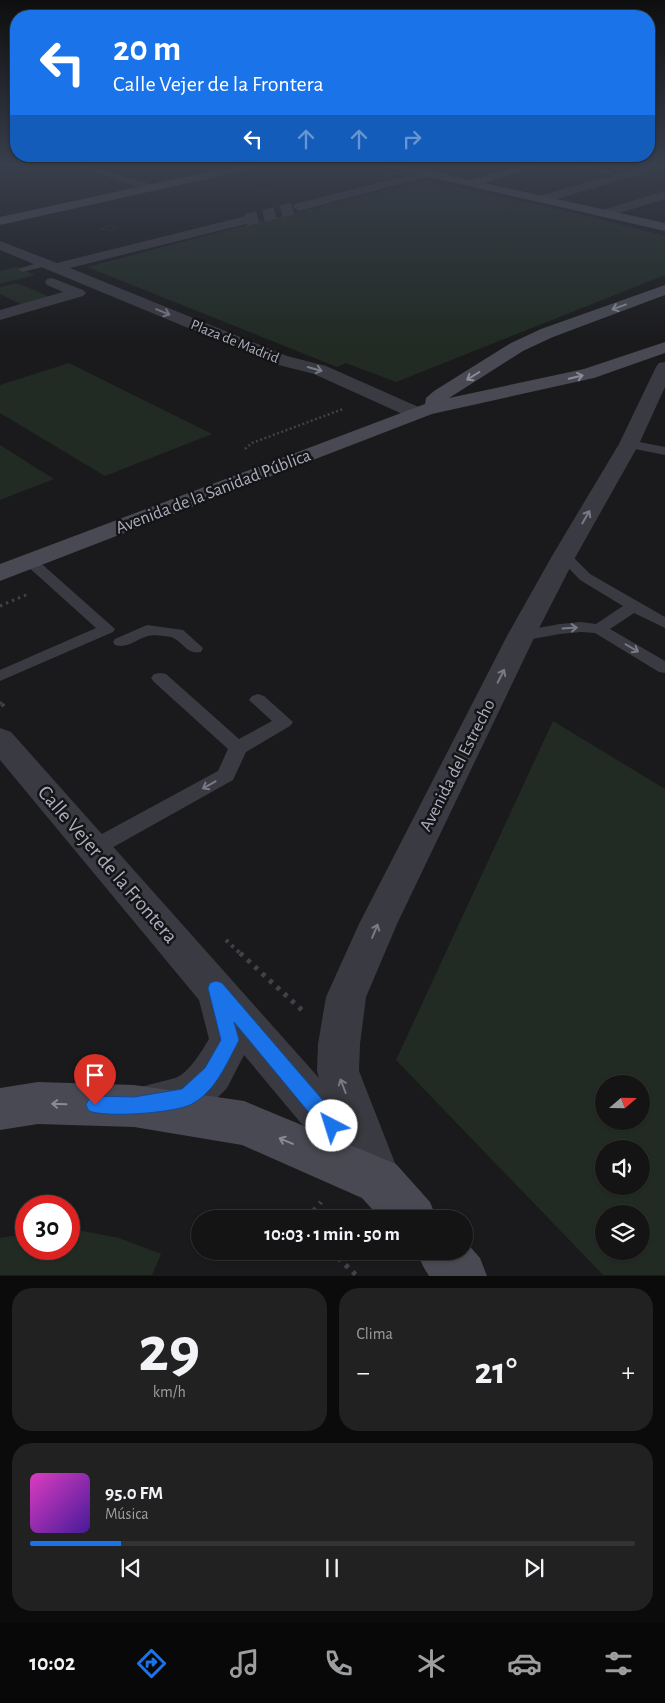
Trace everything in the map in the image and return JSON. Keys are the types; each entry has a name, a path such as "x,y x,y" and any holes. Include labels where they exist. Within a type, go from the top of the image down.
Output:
{"main road":[{"path":"646,223 665,227"},
{"name":"Avenida de la Sanidad Pública","path":"421,411 441,395 518,347 547,333 665,290"},
{"name":"Avenida de la Sanidad Pública","path":"0,573 421,411 545,384 624,363 665,346"},
{"name":"Avenida de la Sanidad Pública","path":"492,363 510,376 545,384"},
{"path":"0,1110 38,1103 134,1106 244,1123 379,1181 405,1210"},
{"path":"449,1260 462,1276"}],"street":[{"path":"49,266 235,223"},
{"name":"Plaza de Madrid","path":"0,245 281,360 320,370 377,396 421,411"},
{"path":"0,260 78,293 0,314"},
{"path":"0,327 117,294"},
{"name":"Avenida del Estrecho","path":"379,1181 338,1071 339,1044 346,997 378,924 522,636 564,556 661,385"},
{"name":"Calle Vejer de la Frontera","path":"0,739 216,988 379,1181"},
{"name":"Calle Vejer de la Frontera","path":"134,1106 187,1097 212,1074 230,1040 216,988"}],"lane":[{"path":"22,269 49,266"},
{"path":"629,444 665,451"},
{"path":"564,556 585,576 665,623"},
{"path":"30,561 125,646 146,630 176,633 195,648"},
{"path":"599,629 634,606"},
{"path":"522,636 581,627 599,629 665,668"},
{"path":"0,676 106,629"},
{"path":"160,678 238,748"},
{"path":"94,848 226,775 238,748 284,722 258,700"}],"path":[{"path":"241,452 252,443 377,396"},
{"path":"340,1260 357,1276"}],"shaded area":[{"path":"613,223 665,236 665,275 396,382 346,363 337,367 87,267 250,224"},
{"path":"17,267 35,275 0,284 0,271"},
{"path":"17,283 50,297 23,305 0,294 0,287"},
{"path":"69,363 212,434 105,476 0,413 0,385"},
{"path":"0,445 54,479 0,500"},
{"path":"553,721 665,789 665,1275 603,1275 396,1060"},
{"path":"80,1231 119,1238 161,1254 152,1275 0,1275 0,1238 15,1236 15,1260 80,1260"}],"route":[{"path":"95,1105 134,1106 187,1097 212,1074 230,1040 216,988 332,1126"}]}
